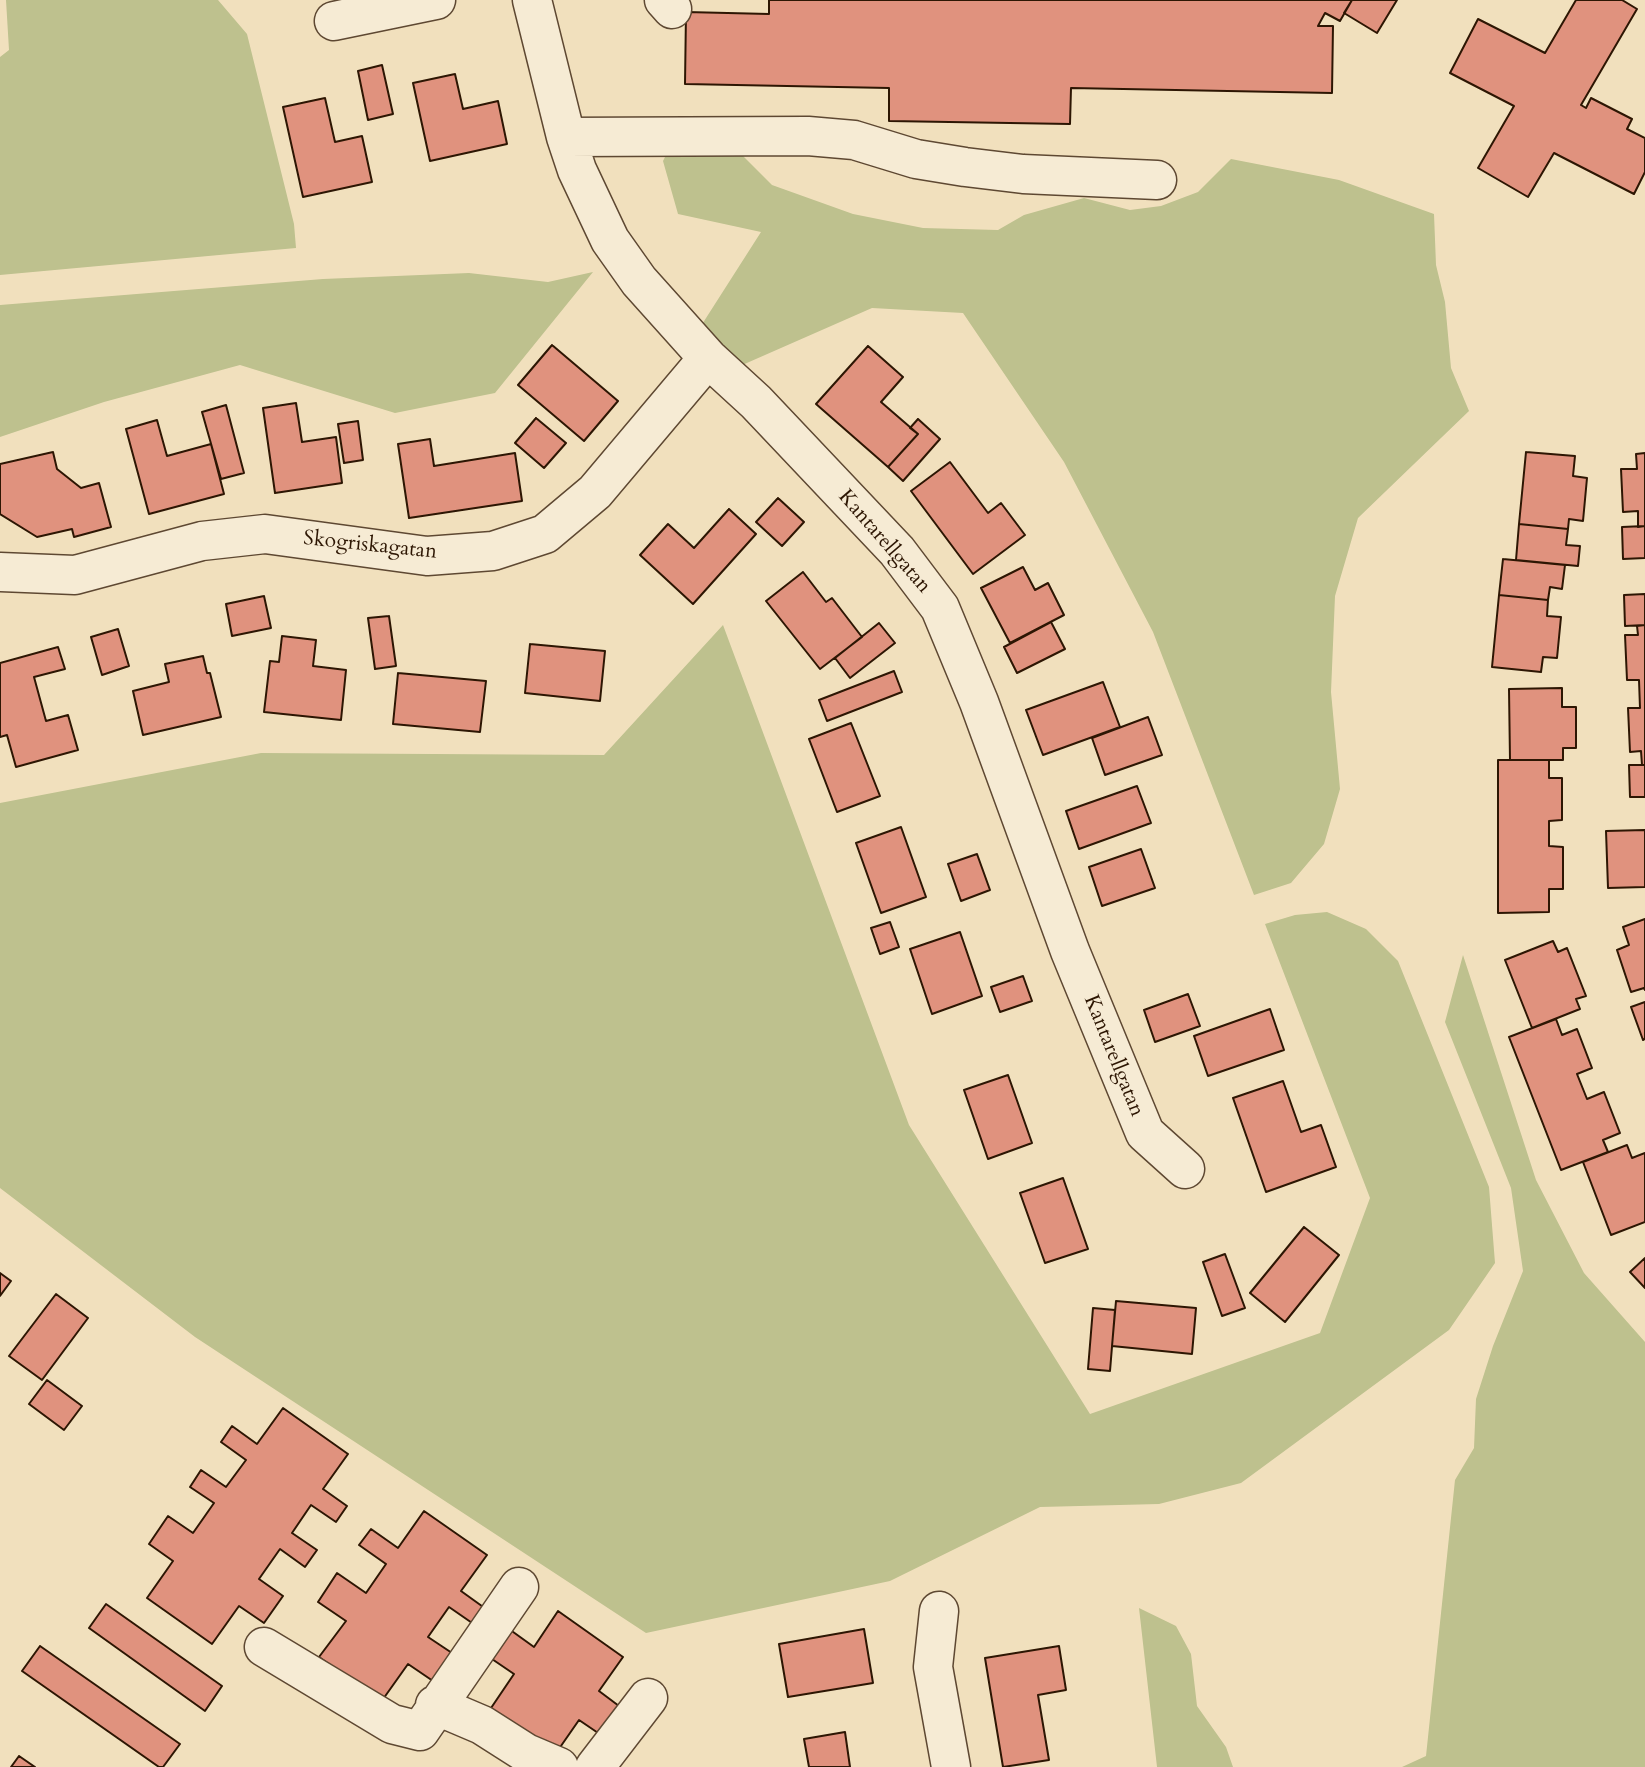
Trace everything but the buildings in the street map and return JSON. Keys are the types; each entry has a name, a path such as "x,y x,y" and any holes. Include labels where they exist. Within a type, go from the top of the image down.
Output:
{"street":[{"path":"334,21 436,0"},
{"name":"Kantarellgatan","path":"532,0 566,137 577,170 610,240 639,281 708,358 756,402 897,551 940,608 979,702 1070,951 1145,1133 1185,1169"},
{"path":"566,137 808,136 854,140 916,159 965,167 1023,174 1157,180"},
{"name":"Skogriskagatan","path":"0,572 75,575 202,541 265,534 427,556 493,551 545,534 595,492 708,358"},
{"path":"264,1647 404,1729 420,1731 435,1704 519,1587"},
{"path":"939,1611 933,1667 951,1767"},
{"path":"596,1767 648,1698"},
{"path":"435,1704 482,1725 526,1753 557,1767"}],"green space":[{"path":"6,0 218,0 247,34 294,224 296,248 0,275 0,57 9,50"},
{"path":"671,145 741,154 772,185 853,214 923,228 998,230 1024,215 1084,198 1130,210 1161,206 1198,192 1231,159 1339,180 1434,214 1436,265 1445,302 1451,368 1469,411 1358,518 1335,596 1331,692 1340,789 1324,844 1291,883 1254,895 1153,632 1064,462 963,313 872,308 740,366 699,329 761,232 678,214 663,161"},
{"path":"593,272 495,393 395,413 240,365 104,402 0,437 0,305 323,279 469,273 548,282"},
{"path":"723,625 909,1125 1090,1414 1320,1333 1370,1198 1265,924 1295,915 1327,912 1366,929 1398,961 1489,1187 1495,1263 1449,1330 1241,1483 1159,1504 1040,1507 890,1581 646,1633 195,1337 0,1188 0,803 261,753 604,755"},
{"path":"1463,955 1536,1180 1584,1273 1645,1342 1645,1767 1402,1767 1426,1756 1455,1480 1474,1448 1476,1399 1493,1346 1523,1271 1511,1188 1445,1022"},
{"path":"1139,1608 1176,1626 1191,1654 1197,1706 1226,1747 1233,1767 1157,1767"}]}
